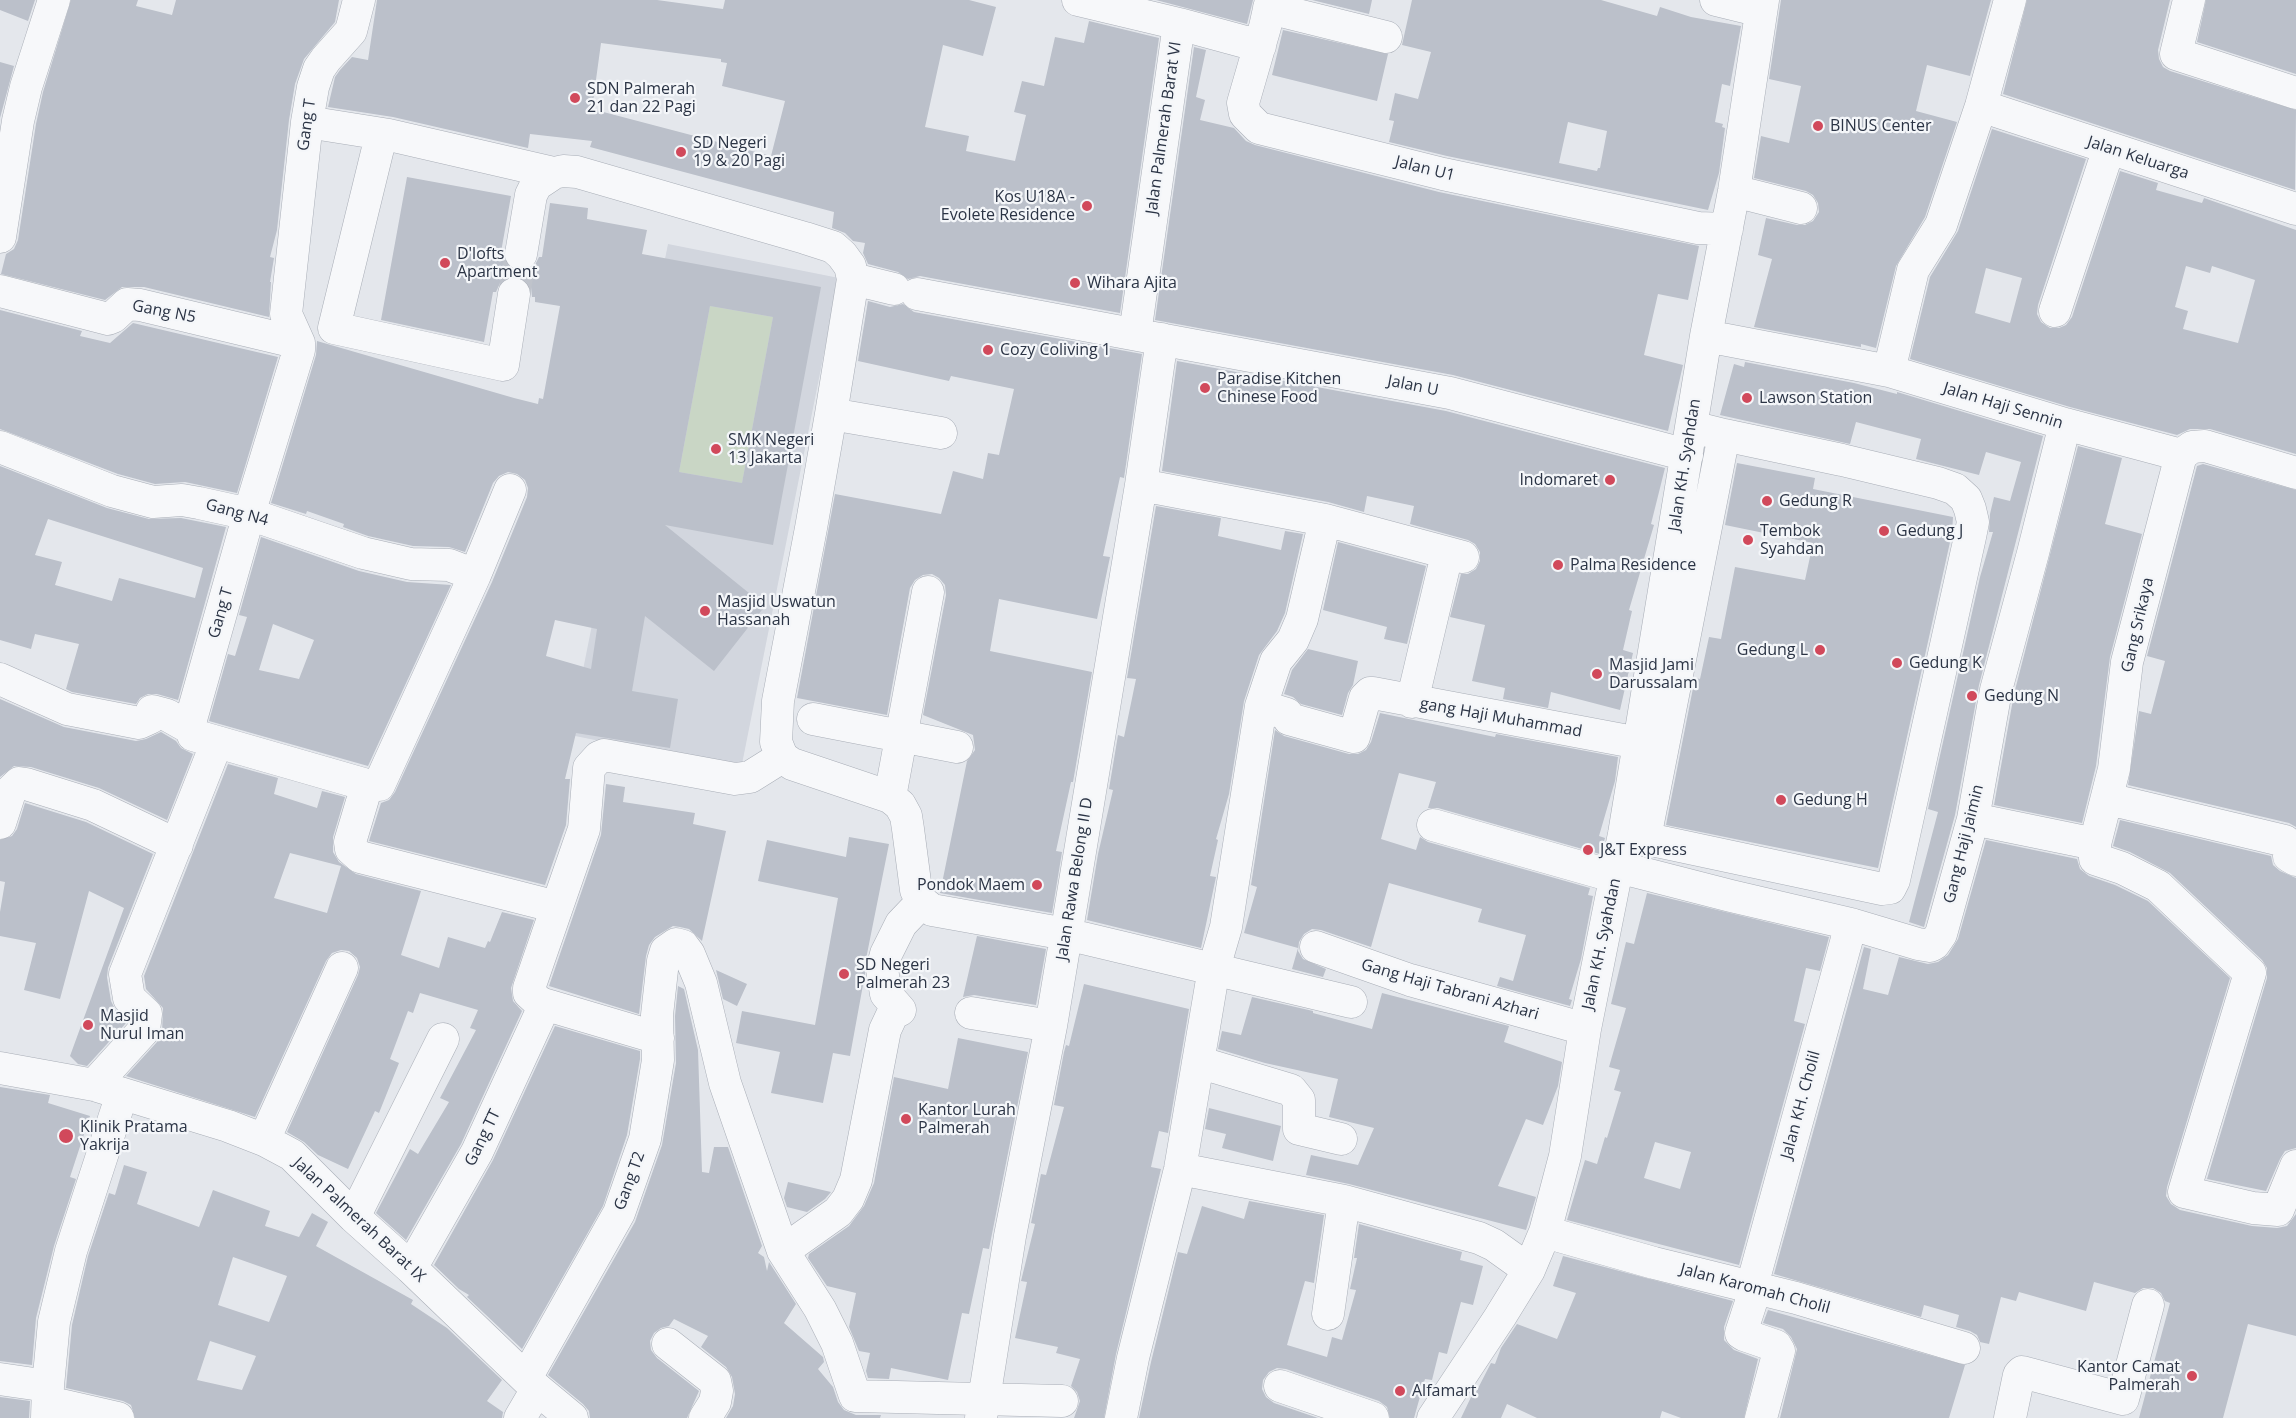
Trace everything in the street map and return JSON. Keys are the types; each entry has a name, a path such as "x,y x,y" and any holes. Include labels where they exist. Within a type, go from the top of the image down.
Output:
{"street":[{"path":"0,237 6,163 26,87 54,0"},
{"name":"Gang T","path":"108,1089 144,1029 146,1014 129,998 125,974 177,845 204,735 190,723 249,514 299,350 299,343 286,314 307,122 313,87 319,69 351,31 359,0"},
{"name":"Jalan Palmerah Barat VI","path":"1078,0 1179,24 1148,337"},
{"path":"1716,0 1762,6"},
{"path":"1889,371 1913,270 1941,225 1981,106 2010,0"},
{"path":"2190,0 2176,54 2296,93"},
{"path":"1270,4 1386,37"},
{"name":"Jalan U1","path":"1270,4 1243,103 1245,114 1259,128 1443,174 1698,228 1727,229"},
{"name":"Jalan KH. Syahdan","path":"1433,1418 1529,1270 1545,1232 1565,1156 1585,1029 1617,872 1634,836 1639,743 1706,336 1734,191 1762,6"},
{"path":"1179,24 1260,46"},
{"name":"Jalan Keluarga","path":"1981,106 2296,209"},
{"path":"307,122 389,135 554,173"},
{"path":"389,135 380,140 334,328 503,365 514,294"},
{"path":"2055,311 2109,148"},
{"path":"521,255 531,195 536,185 554,173 563,171 584,174 832,247 842,255 850,266 853,279 831,414 778,701 776,742 782,757 792,764 890,797 900,805 906,816 916,890 928,908 938,912 1066,934 1351,1002"},
{"path":"1734,191 1801,208"},
{"name":"Jalan U","path":"853,279 905,291 1450,393 1689,441 1724,435 1842,460 1955,489 1966,499 1973,522 1894,880 1890,888 1882,889 1634,836"},
{"name":"Gang N5","path":"0,291 108,319 113,318 127,304 140,304 299,343"},
{"name":"Jalan Haji Sennin","path":"1706,336 1889,371 2064,424 2181,455"},
{"name":"Jalan Rawa Belong II D","path":"982,1408 1010,1236 1051,1026 1141,485 1148,337"},
{"path":"831,414 941,433"},
{"name":"Gang Haji Jaimin","path":"1433,825 1617,872 1851,924 1918,944 1930,946 1934,944 1941,934 1973,819 1996,690 2033,553 2064,424"},
{"path":"1634,836 1724,435"},
{"path":"2181,455 2192,447 2205,446 2296,473"},
{"name":"Gang N4","path":"0,447 112,491 153,502 183,500 249,514 363,553 411,564 449,565 475,575"},
{"name":"Gang Srikaya","path":"2095,844 2108,798 2127,662 2181,455"},
{"path":"1141,485 1325,520 1455,556 1412,702"},
{"path":"0,679 67,709 140,723 150,718 152,711 167,715 204,735 367,785 379,785 475,575 510,490"},
{"path":"1120,1418 1132,1358 1180,1169 1214,968 1226,927 1261,706 1276,661 1293,640 1299,628 1325,520"},
{"path":"890,797 928,592"},
{"name":"gang Haji Muhammad","path":"1261,706 1287,714 1289,719 1354,737 1365,698 1373,693 1639,743"},
{"path":"813,719 957,747"},
{"path":"658,1038 540,1003 531,995 529,988 584,829 589,768 599,757 604,756 735,779 750,777 782,757"},
{"path":"0,823 10,792 20,783 93,805 177,845"},
{"path":"367,785 350,842 351,849 360,857 557,907"},
{"path":"2108,798 2285,840 2290,846 2289,856 2296,860"},
{"path":"1973,819 2095,844 2095,859 2122,868 2158,886 2250,973 2184,1192 2253,1208 2278,1210 2296,1166"},
{"path":"922,902 901,924 886,954 882,969 886,994 900,1010 893,1013 885,1030 856,1180 848,1199 838,1212 783,1251 837,1343 855,1396 982,1408 1062,1401"},
{"name":"Jalan KH. Cholil","path":"1761,1418 1779,1351 1776,1346 1741,1333 1851,924"},
{"name":"Gang T2","path":"520,1418 531,1383 619,1213 645,1139 658,1060 657,1015 663,961 669,947 676,944 685,949 694,965 706,999 725,1083 783,1251"},
{"name":"Gang Haji Tabrani Azhari","path":"1316,947 1410,980 1585,1029"},
{"path":"264,1140 342,968"},
{"name":"Gang TT","path":"411,1268 477,1152 542,1012 540,1003"},
{"path":"971,1013 1051,1026"},
{"path":"354,1216 442,1039"},
{"path":"1198,1062 1291,1090 1297,1094 1300,1105 1299,1129 1341,1139"},
{"name":"Jalan Palmerah Barat IX","path":"0,1068 108,1089 228,1126 264,1140 291,1155 531,1383 572,1418"},
{"path":"48,1402 54,1322 108,1089"},
{"path":"1180,1169 1344,1201 1479,1238 1494,1245 1529,1270"},
{"path":"1328,1314 1344,1201"},
{"name":"Jalan Karomah Cholil","path":"1545,1232 1654,1263 1754,1286 1964,1348"},
{"path":"2010,1418 2019,1375 2022,1372 2123,1399 2148,1305"},
{"path":"668,1344 715,1381 717,1391 715,1402 705,1418"},
{"path":"0,1378 48,1402 118,1418"},
{"path":"1280,1386 1373,1418"}],"shaded area":[{"name":"SMK Negeri 13 Jakarta","path":"668,244 839,278 741,769 570,735"}],"green space":[{"path":"710,306 773,317 742,483 679,472"}],"building":[{"path":"0,0 35,0 28,21 0,10"},
{"path":"71,0 138,0 136,6 172,15 176,0 339,0 335,22 304,59 295,84 277,230 270,257 274,258 270,282 269,317 144,287 122,287 105,300 1,274 6,254 14,249 18,240 43,92"},
{"path":"377,0 657,0 723,9 725,0 969,0 996,7 983,56 943,45 925,127 969,136 966,151 1015,161 1026,115 1014,112 1022,81 1044,86 1055,37 1084,43 1089,21 1159,38 1120,313 920,276 908,279 898,272 868,264 863,253 865,243 853,241 845,233 832,228 834,212 590,147 592,141 530,134 528,148 393,117 328,107 335,77 340,70 352,57 368,60","holes":["601,43 721,59 721,62 727,63 722,86 785,101 771,156 592,109"]},
{"path":"1156,0 1253,0 1247,24"},
{"path":"1312,0 1372,0 1369,14"},
{"path":"1412,0 1601,0 1657,16 1660,7 1691,17 1741,26 1730,86 1722,84 1715,122 1723,124 1722,127 1725,128 1719,173 1708,210 1389,142 1394,121 1389,120 1395,93 1418,99 1431,52 1402,45","holes":["1568,122 1607,131 1600,168 1597,171 1559,163"]},
{"path":"1781,0 1991,0 1970,76 1927,65 1916,111 1957,122 1925,217 1896,266 1876,348 1754,327 1772,259 1758,255 1766,218 1805,225 1813,221 1819,212 1818,203 1813,195 1806,191 1754,178 1761,136 1789,143 1801,86 1769,79"},
{"path":"2027,0 2170,0 2158,50 2163,67 2296,110 2295,190 2003,94"},
{"path":"2206,0 2296,0 2296,74 2197,42"},
{"path":"1283,30 1388,54 1377,101 1272,75"},
{"path":"1194,47 1206,50 1196,97 1205,100 1200,120 1234,128 1246,141 1255,145 1439,192 1699,246 1688,300 1658,294 1644,355 1683,365 1668,431 1453,375 1155,320"},
{"path":"0,62 14,66 0,118"},
{"path":"1992,129 2086,159 2038,305 2037,314 2041,322 2050,328 2066,325 2072,317 2120,171 2158,183 2156,190 2202,203 2204,198 2296,230 2296,454 2210,429 2190,429 2177,435 2070,407 1910,359 1930,277 1958,231","holes":["2186,266 2210,273 2212,266 2255,280 2238,343 2183,329 2188,311 2175,307","1986,268 2022,278 2010,323 1975,313"]},
{"path":"407,177 511,196 501,252 503,252 504,261 517,272 528,271 539,257 542,257 550,203 588,208 587,219 647,230 642,254 821,287 773,545 665,525 765,606 714,671 645,616 632,691 678,699 670,748 576,733 565,779 570,779 566,825 545,885 369,841 381,803 389,800 395,792 492,582 527,497 528,488 525,480 517,474 508,472 499,476 493,483 465,552 449,547 413,546 368,536 343,527 344,524 307,511 306,514 271,503 316,355 317,341 538,404 539,398 543,399 560,306 535,302 531,287 525,280 516,276 508,277 500,283 496,292 493,292 484,342 381,320","holes":["710,306 773,317 742,483 679,472","555,620 597,629 591,669 546,656"]},
{"path":"868,301 890,307 903,304 914,312 1142,354 1124,478 1120,477 1103,556 1110,557 1097,619 999,599 990,651 1092,672 1073,782 1071,782 1056,851 1062,852 1052,913 940,893 967,761 975,750 973,735 923,715 946,595 945,585 939,578 932,574 923,575 915,580 910,588 887,715 797,698 835,494 941,514 953,471 983,479 988,453 999,455 1014,389 951,376 949,381 858,361"},
{"path":"0,310 82,331 80,336 110,343 133,323 278,357 237,493 185,482 155,484 118,474 0,429"},
{"path":"1177,361 1446,411 1665,468 1651,524 1654,525 1629,610 1632,611 1623,650 1633,653 1620,710 1551,692 1548,708 1503,699 1505,688 1472,681 1485,625 1450,617 1461,574 1468,574 1476,569 1480,561 1480,552 1475,544 1468,540 1410,524 1414,506 1367,496 1364,512 1328,502 1162,471"},
{"path":"1745,362 1854,383 1897,394 1897,392 2043,436 1979,685 1955,815 1924,927 1909,922 1938,812 1928,809 1980,577 1993,532 1989,532 1994,497 2010,501 2021,462 1986,452 1979,475 1916,459 1921,439 1856,422 1850,444 1720,415 1734,364 1744,367"},
{"path":"2078,446 2122,458 2105,524 2142,534 2110,657 2096,766 2082,823 1994,805 2014,694"},
{"path":"1737,463 1815,478 1813,489 1953,517 1952,533 1878,868 1666,825 1695,678 1700,679 1709,637 1721,639 1735,567 1805,580 1813,543 1725,525"},
{"path":"2203,464 2296,490 2296,827 2289,823 2128,785 2139,711 2151,714 2165,661 2147,656 2197,466"},
{"path":"0,466 107,508 149,519 181,518 226,527 178,700 148,694 140,698 136,704 72,692 66,689 79,644 35,634 31,649 0,640","holes":["48,519 203,568 195,598 119,578 112,601 55,585 62,562 35,555"]},
{"path":"1156,506 1221,518 1218,536 1281,550 1285,531 1303,534 1285,613 1277,631 1259,655 1244,701 1229,794 1216,839 1218,840 1210,876 1216,877 1201,948 1087,920 1098,854 1113,790 1109,789 1118,735 1124,737 1136,679 1127,678"},
{"path":"261,537 359,571 407,582 451,585 368,766 209,721 228,654 235,656 247,617 239,615","holes":["273,624 314,640 299,679 259,670"]},
{"path":"1338,542 1426,566 1407,644 1384,639 1387,627 1323,610"},
{"path":"1308,649 1358,661 1353,685 1348,693 1342,715 1301,704 1293,697 1284,694 1292,670"},
{"path":"0,699 64,727 136,741 161,732 176,741 181,748 193,754 167,820 99,788 31,767 14,766 0,777"},
{"path":"1380,713 1495,737 1496,734 1618,757 1615,781 1599,836 1605,838 1600,854 1438,808 1428,808 1436,782 1399,773 1381,839 1416,850 1420,837 1428,842 1590,888 1588,895 1593,896 1581,959 1569,999 1572,1000 1570,1006 1497,986 1500,977 1513,981 1526,935 1478,922 1482,909 1389,883 1371,947 1321,930 1312,929 1304,934 1299,942 1298,951 1303,959 1326,969 1323,977 1292,969 1298,948 1244,933 1257,887 1251,885 1275,730 1284,736 1349,754 1358,754 1366,750 1371,742"},
{"path":"228,764 278,778 274,794 317,808 322,791 345,797 333,837 333,852 339,862 356,874 421,891 401,955 439,968 448,937 485,948 488,941 490,942 502,912 534,920 511,988 513,1001 522,1011 461,1144 406,1240 376,1213 410,1149 418,1154 449,1102 440,1098 476,1030 470,1028 478,1010 420,993 413,1013 408,1011 390,1059 399,1063 379,1113 375,1111 348,1169 318,1155 304,1142 287,1132 358,975 360,967 357,958 349,951 341,950 332,953 326,961 255,1117 126,1076 157,1042 162,1033 163,1008 146,989 144,976","holes":["290,853 341,866 327,913 274,898"]},
{"path":"606,784 625,787 623,802 695,813 693,824 726,831 702,941 689,929 673,926 655,937 649,945 646,956 639,1014 549,986 601,835"},
{"path":"25,803 86,822 153,854 108,968 107,977 111,1001 116,1011 127,1022 87,1066 78,1064 70,1056 124,908 89,891 60,999 24,990 36,943 0,936 0,912 5,882 0,881 0,840 12,836 17,829"},
{"path":"2120,820 2271,856 2273,865 2296,878 2296,1148 2285,1151 2266,1191 2207,1179 2267,978 2267,968 2262,960 2170,873 2130,852 2113,846"},
{"name":"SD Negeri Palmerah 23","path":"849,837 889,844 865,964 850,1056 833,1053 823,1103 771,1093 780,1052 736,1043 742,1011 815,1025 838,898 758,881 767,840 846,857"},
{"path":"1986,840 2077,859 2080,869 2089,876 2115,885 2148,901 2230,978 2166,1196 2171,1204 2180,1210 2252,1226 2277,1228 2287,1226 2296,1214 2296,1336 2248,1324 2223,1418 2139,1418 2170,1303 2165,1301 2161,1293 2153,1288 2143,1288 2135,1293 2094,1282 2086,1311 2019,1292 2016,1301 2001,1297 1989,1344 1980,1342 1977,1335 1970,1331 1956,1327 1959,1315 1924,1305 1921,1317 1774,1274 1864,947 1871,949 1863,989 1888,995 1899,957 1928,964 1938,962 1948,955 1958,939"},
{"path":"1647,893 1829,937 1820,971 1806,968 1794,1021 1805,1024 1739,1265 1567,1220 1585,1160 1597,1164 1621,1092 1614,1090 1620,1070 1609,1067 1626,1008 1611,1004 1626,942 1634,944","holes":["1655,1142 1691,1152 1680,1189 1644,1178"]},
{"path":"977,936 1046,949 1036,1005 974,995 963,997"},
{"path":"716,970 747,984 737,1006 723,999"},
{"path":"1084,984 1189,1009 1168,1133 1159,1131 1151,1167 1161,1169 1116,1354 1104,1418 1074,1418 1080,1401 1077,1392 1071,1386 1080,1359 1056,1353 1058,1347 1015,1338 1027,1282 1021,1281 1035,1224 1031,1223 1041,1174 1046,1175 1064,1107 1054,1105 1064,1052 1066,1045 1069,1046"},
{"path":"678,986 684,989 698,1050 702,1172 709,1173 714,1147 728,1147 762,1246 758,1253 764,1257 767,1271 769,1262 796,1304 784,1323 823,1357 824,1362 818,1369 833,1387 838,1402 844,1410 856,1415 881,1415 880,1418 726,1418 733,1406 735,1394 732,1377 726,1367 701,1347 708,1336 674,1319 669,1326 654,1333 650,1341 651,1350 657,1358 699,1391 687,1418 590,1418 589,1411 583,1404 548,1375 635,1222 662,1145 676,1063 675,1016"},
{"path":"1382,993 1509,1026 1504,1042 1562,1062 1558,1086 1543,1125 1526,1119 1498,1186 1536,1197 1526,1230 1306,1175 1311,1155 1358,1165 1374,1128 1329,1117 1338,1079 1265,1063 1218,1049 1222,1031 1241,1035 1252,997 1313,1011 1313,1013 1372,1029"},
{"path":"555,1026 640,1051 640,1059 627,1135 603,1206 522,1349 467,1297 469,1295 459,1289 434,1265 493,1160"},
{"path":"958,1038 1028,1052 989,1249 983,1248 969,1314 962,1313 948,1380 891,1368 889,1379 868,1378 866,1371 870,1353 859,1351 849,1327 856,1293 827,1286 808,1258 809,1254 849,1226 864,1206 874,1183 894,1077 948,1089"},
{"path":"0,1087 50,1095 48,1103 90,1116 70,1177 76,1179 54,1246 36,1318 32,1365 0,1361"},
{"path":"1209,1108 1281,1126 1273,1161 1222,1148 1226,1134 1205,1129"},
{"path":"124,1165 147,1172 137,1204 199,1227 213,1190 270,1211 265,1226 299,1237 312,1213 328,1222 316,1246 413,1300 411,1304 447,1328 502,1380 487,1401 503,1412 502,1418 135,1418 131,1405 123,1401 66,1388 72,1325 88,1256 109,1193 115,1195","holes":["233,1257 287,1276 269,1322 218,1305","210,1341 256,1356 242,1390 197,1380"]},
{"path":"788,1182 831,1192 807,1212 787,1207 784,1198"},
{"path":"1249,1201 1324,1215 1314,1283 1305,1281 1287,1345 1327,1357 1332,1337 1342,1340 1356,1290 1350,1289 1357,1258 1354,1258 1359,1224 1462,1252 1460,1260 1483,1266 1473,1305 1461,1302 1447,1354 1439,1352 1432,1380 1425,1379 1414,1418 1390,1418 1387,1407 1379,1401 1286,1369 1277,1368 1269,1372 1263,1380 1262,1389 1266,1397 1274,1403 1318,1418 1139,1418 1178,1252 1187,1254 1202,1206 1244,1219"},
{"path":"1563,1256 1733,1301 1724,1327 1724,1340 1734,1350 1758,1359 1744,1418 1681,1418 1662,1411 1660,1418 1537,1418 1507,1404 1501,1418 1461,1418 1491,1363 1495,1364 1501,1348 1517,1324 1557,1339 1576,1293 1553,1286"},
{"path":"1768,1310 1965,1365 1949,1418 1780,1418 1797,1349 1791,1337 1783,1329 1763,1323"},
{"path":"0,1397 30,1401 29,1418 0,1418"}],"tunnel":[{"path":"514,294 521,254"}],"place":[{"name":"SDN Palmerah 21 dan 22 Pagi","path":"575,98"},
{"name":"BINUS Center","path":"1818,126"},
{"name":"SD Negeri 19 & 20 Pagi","path":"681,152"},
{"name":"Kos U18A - Evolete Residence","path":"1087,206"},
{"name":"D'lofts Apartment","path":"445,263"},
{"name":"Wihara Ajita","path":"1075,283"},
{"name":"Cozy Coliving 1","path":"988,350"},
{"name":"Paradise Kitchen Chinese Food","path":"1205,388"},
{"name":"Lawson Station","path":"1747,398"},
{"name":"SMK Negeri 13 Jakarta","path":"716,449"},
{"name":"Indomaret","path":"1610,480"},
{"name":"Gedung R","path":"1767,501"},
{"name":"Gedung J","path":"1884,531"},
{"name":"Tembok Syahdan","path":"1748,540"},
{"name":"Palma Residence","path":"1558,565"},
{"name":"Masjid Uswatun Hassanah","path":"705,611"},
{"name":"Gedung L","path":"1820,650"},
{"name":"Gedung K","path":"1897,663"},
{"name":"Masjid Jami Darussalam","path":"1597,674"},
{"name":"Gedung N","path":"1972,696"},
{"name":"Gedung H","path":"1781,800"},
{"name":"J&T Express","path":"1588,850"},
{"name":"Pondok Maem","path":"1037,885"},
{"name":"SD Negeri Palmerah 23","path":"844,974"},
{"name":"Masjid Nurul Iman","path":"88,1025"},
{"name":"Kantor Lurah Palmerah","path":"906,1119"},
{"name":"Klinik Pratama Yakrija","path":"66,1136"},
{"name":"Kantor Camat Palmerah","path":"2192,1376"},
{"name":"Alfamart","path":"1400,1391"}]}
